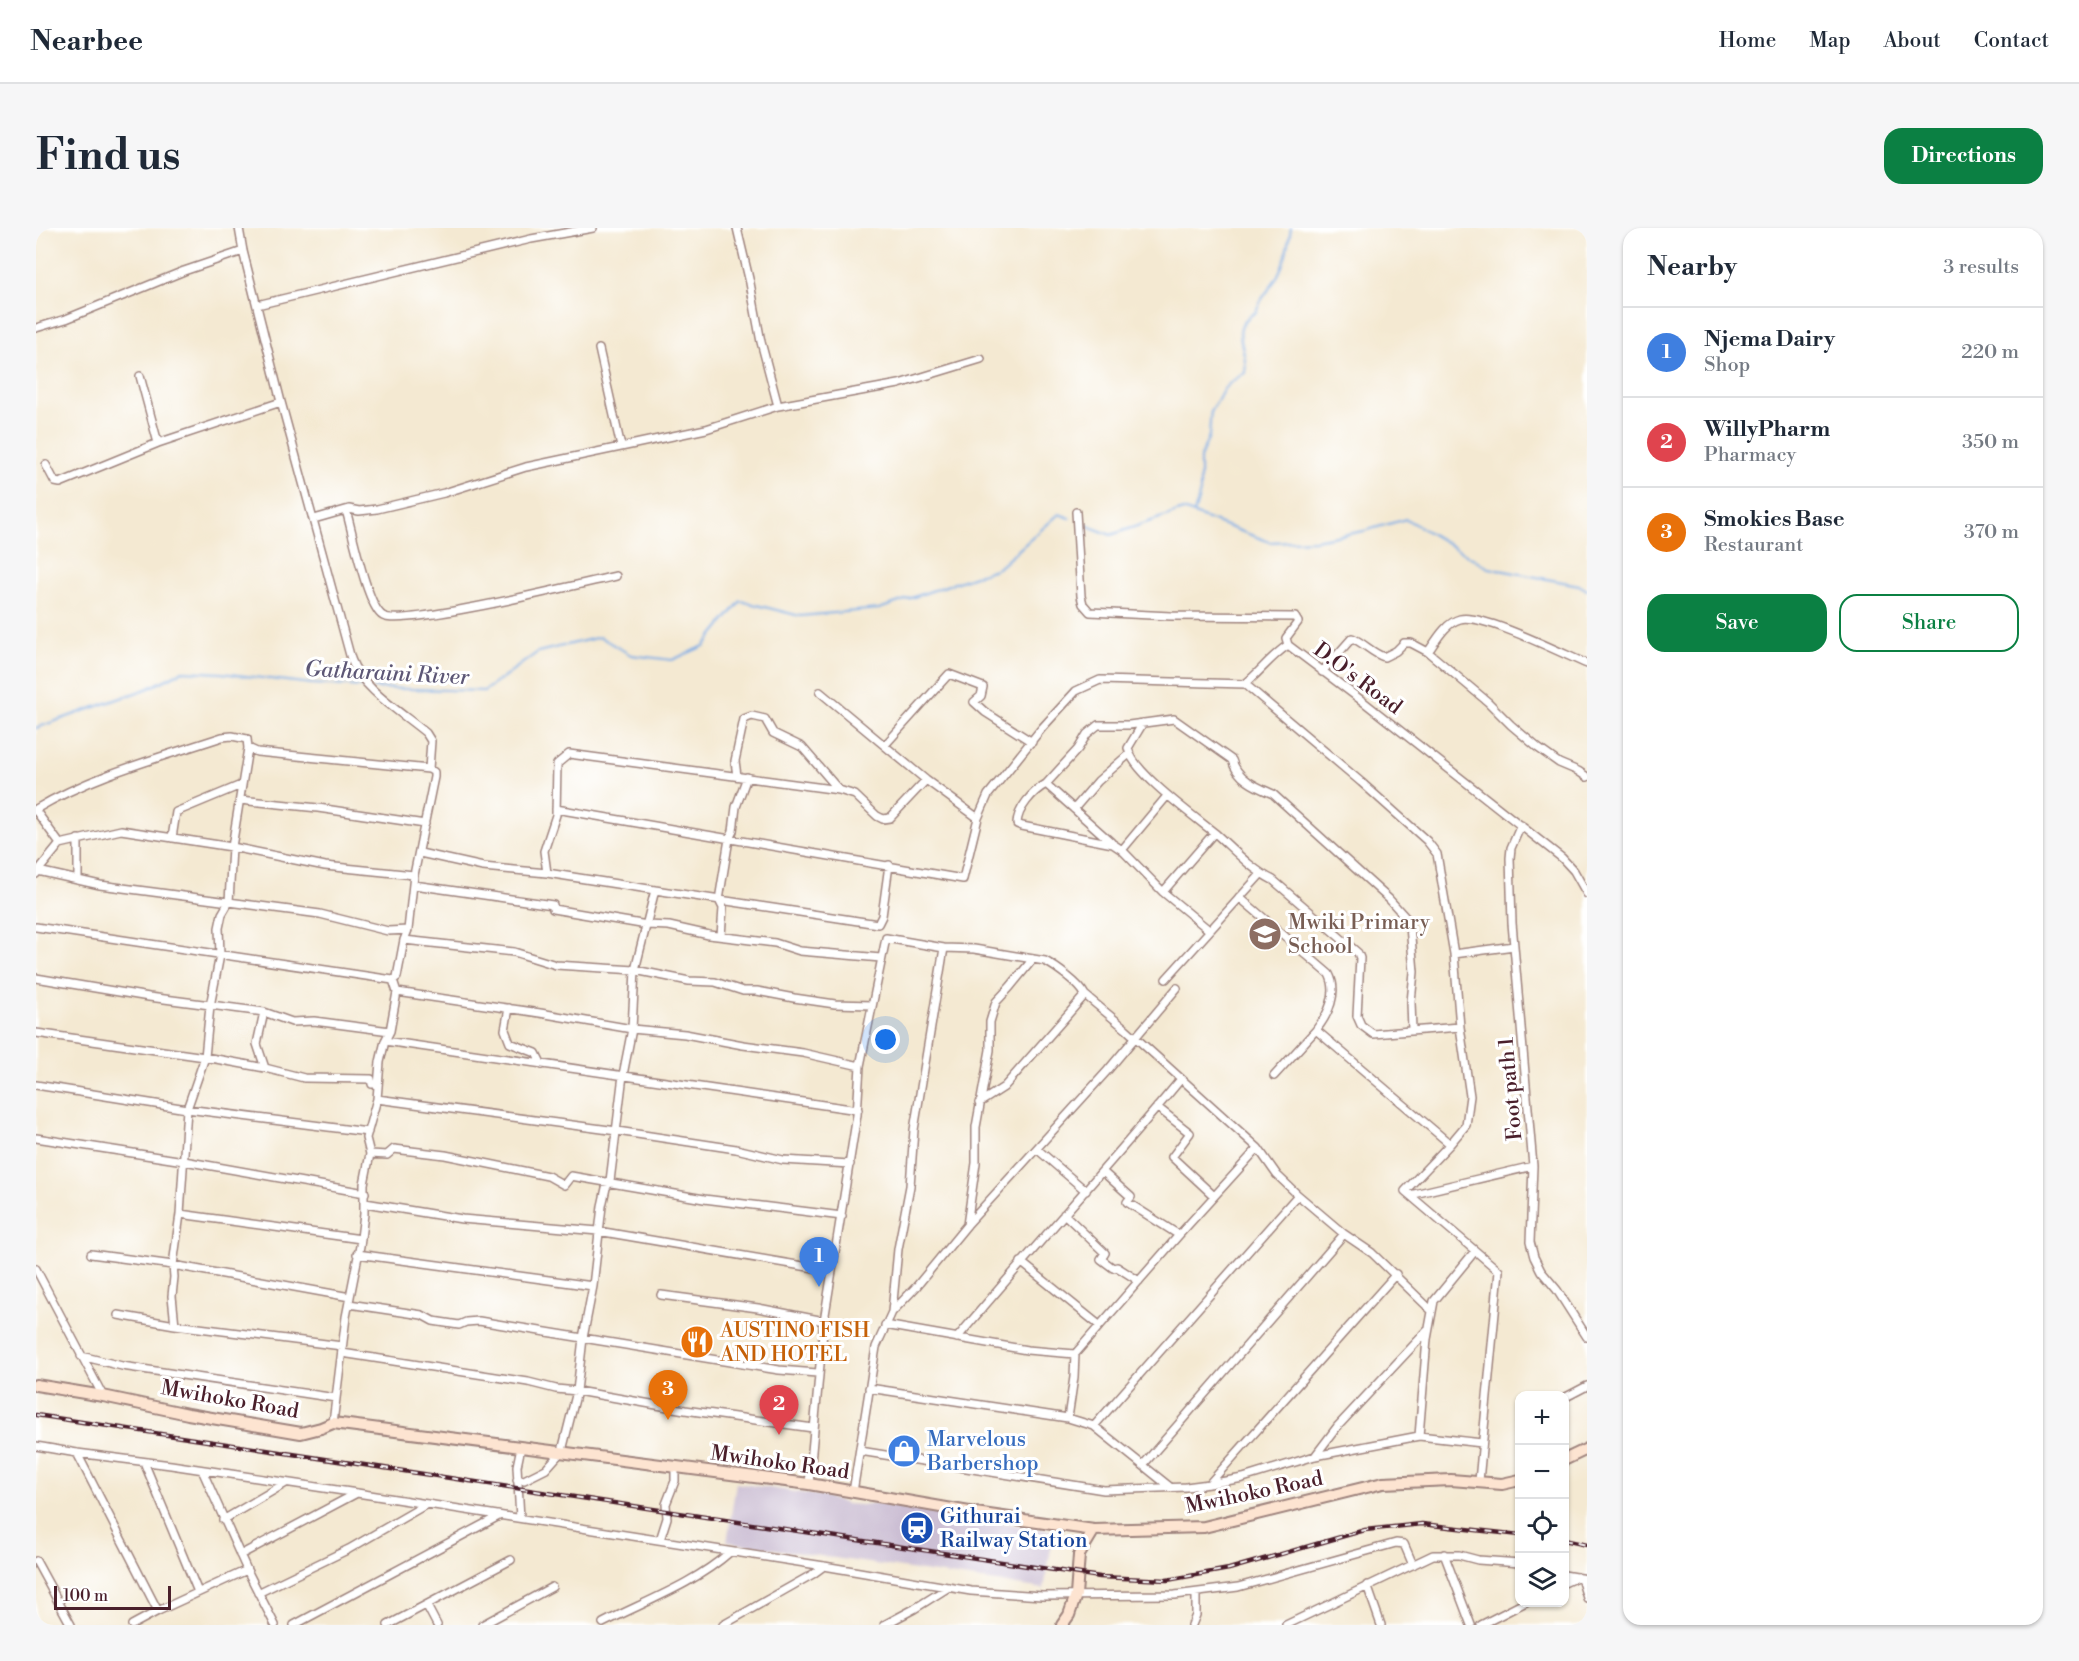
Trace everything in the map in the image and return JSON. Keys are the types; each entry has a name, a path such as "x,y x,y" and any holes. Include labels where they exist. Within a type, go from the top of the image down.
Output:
{"street":[{"path":"239,228 280,402 354,667 376,693 426,733 431,741 429,769"},
{"path":"257,305 531,239 593,228"},
{"path":"737,228 761,342 778,406"},
{"path":"36,328 66,319 184,271 243,251"},
{"path":"599,349 621,447"},
{"path":"314,519 346,510 377,509 444,493 526,467 706,429 778,406 899,384 981,358"},
{"path":"140,376 158,443"},
{"path":"46,465 55,482 60,483 158,443 280,402"},
{"path":"346,510 368,592 375,607 383,616 394,619 449,612 616,576"},
{"name":"D.O's Road","path":"1076,513 1081,596 1083,604 1090,612 1172,616 1295,617 1298,622 1286,638 1288,645 1562,858 1574,871 1587,894"},
{"path":"1428,652 1450,624 1470,618 1489,623 1587,664"},
{"path":"1322,672 1352,638 1367,646 1375,654 1384,657 1396,651 1404,643 1411,643 1428,652 1538,748 1587,777"},
{"path":"1245,684 1259,673 1272,655 1288,645"},
{"path":"885,745 949,674 983,687 981,696 974,702 985,712 1032,742"},
{"path":"556,809 963,879 978,818 988,795 1076,690 1100,680 1245,684 1361,782 1431,845 1439,860 1454,954 1470,1105 1466,1125 1405,1191 1499,1271 1479,1482"},
{"path":"820,692 926,780 978,818"},
{"path":"737,776 735,760 744,720 756,716 765,720 773,733 802,747 839,790"},
{"path":"1113,844 1022,826 1017,824 1021,809 1078,749 1087,734 1098,725 1129,725 1174,719 1232,760 1234,768 1253,785 1274,794 1403,914 1410,926 1414,972 1411,1002 1412,1030"},
{"path":"1143,723 1128,748 1129,754 1167,796 1261,874 1273,880 1358,953 1360,958 1357,1016 1361,1025 1373,1034 1461,1027"},
{"path":"60,844 36,810 69,790 222,737 247,739 248,748 232,848 230,902 222,914 219,928 220,955 210,1006 205,1057 187,1109 180,1214 173,1265 172,1296 175,1325"},
{"path":"248,748 257,752 429,769 434,772 414,875 408,930 397,977 393,980"},
{"path":"547,873 544,851 556,809 557,764 569,754 839,790 855,795 883,819 890,818 926,780"},
{"path":"1074,808 1098,781 1129,754"},
{"path":"721,936 723,908 719,900 736,807 747,777"},
{"path":"1046,784 1122,850 1163,892 1209,930"},
{"path":"171,838 176,812 241,785"},
{"path":"1122,850 1167,796"},
{"path":"240,800 318,808 425,824"},
{"name":"Foot path 1","path":"1521,825 1511,848 1514,946 1533,1166 1530,1242 1534,1257 1587,1336"},
{"path":"408,930 388,932 320,914 100,885 37,872 60,844 121,830 325,866 414,875"},
{"path":"1163,892 1214,833"},
{"path":"78,839 78,880"},
{"path":"420,853 483,867 547,873 880,924 889,865"},
{"path":"1166,979 1261,874"},
{"path":"414,885 553,905 552,909 647,926 669,926 709,936 774,943 800,951 881,958"},
{"path":"517,1480 524,1480 546,1469 562,1451 577,1391 583,1338 593,1286 598,1231 604,1197 610,1181 623,1075 632,1029 635,970 655,890"},
{"path":"1239,897 1329,974 1333,982 1328,1015 1274,1076"},
{"path":"36,927 393,980"},
{"path":"808,1484 824,1321 858,1110 860,1066 886,938 944,948 974,949 1033,958 1054,966 1258,1148 1277,1175 1298,1195 1344,1234 1372,1253 1432,1311"},
{"path":"404,940 514,952 556,964 635,970 689,981 715,982 743,991 757,991 836,1004 872,1005"},
{"path":"1454,954 1514,946"},
{"path":"892,1312 898,1249 910,1186 914,1130 944,948"},
{"path":"968,1225 976,1162 976,1126 990,1050 990,1022 996,1002 1033,958"},
{"path":"36,978 210,1006 264,1012 292,1022 314,1022 390,1031"},
{"path":"333,1423 349,1301 366,1203 364,1184 369,1154 366,1138 377,1099 380,1062 390,1031 397,992 393,980"},
{"path":"853,1492 876,1347 892,1312 1177,988"},
{"path":"397,992 632,1029 685,1034 803,1053 860,1066"},
{"path":"979,1103 1004,1087 1085,995"},
{"path":"509,1008 505,1030 510,1043 536,1053 542,1065"},
{"path":"264,1012 257,1044 265,1068"},
{"path":"1316,1030 1450,1144"},
{"path":"36,1033 205,1057 304,1078 371,1079 372,1084 378,1084"},
{"path":"385,1041 824,1107 858,1110"},
{"path":"957,1338 1021,1262 1086,1191 1180,1079"},
{"path":"36,1085 187,1109 368,1132"},
{"path":"377,1099 617,1131 736,1149 783,1160 850,1164"},
{"path":"1157,1107 1190,1133 1172,1157 1214,1196"},
{"path":"36,1138 364,1193"},
{"path":"1068,1418 1075,1354 1179,1234 1258,1148"},
{"path":"369,1154 387,1155 394,1149 445,1155 548,1176 564,1185 572,1176 704,1199 842,1216"},
{"path":"1037,1149 1086,1191"},
{"path":"1410,1195 1533,1166"},
{"path":"1102,1172 1131,1197 1127,1202 1179,1234"},
{"path":"1094,1426 1298,1195"},
{"path":"366,1203 462,1219 598,1231 832,1271"},
{"path":"180,1214 361,1239"},
{"path":"1064,1214 1105,1253 1101,1259 1139,1281"},
{"path":"1143,1465 1344,1234"},
{"path":"1419,1436 1434,1300 1475,1251"},
{"path":"91,1254 173,1265 422,1316 433,1321 459,1325 478,1321 779,1370 818,1373"},
{"path":"357,1254 593,1286"},
{"path":"1021,1262 1099,1325"},
{"path":"36,1269 103,1396"},
{"path":"1209,1484 1396,1274"},
{"path":"661,1295 758,1308 824,1321"},
{"path":"118,1315 342,1350 685,1410 813,1428"},
{"path":"885,1325 1027,1350 1075,1354"},
{"path":"1315,1456 1337,1427 1429,1329"},
{"path":"81,1356 122,1366 336,1398"},
{"name":"Mwihoko Road","path":"37,1384 301,1433 333,1423 562,1451 808,1484 1094,1530 1204,1527 1383,1483 1451,1480 1502,1484 1515,1481"},
{"path":"1569,1395 1587,1386"},
{"path":"869,1388 1068,1418 1094,1426 1170,1487"},
{"path":"860,1452 919,1459 1104,1490 1209,1484 1243,1478 1315,1456 1419,1436 1482,1443"},
{"path":"36,1446 520,1518 949,1587 1042,1596 1175,1595 1238,1587 1396,1543 1404,1544 1413,1565"},
{"path":"520,1518 517,1466 521,1446"},
{"path":"1569,1458 1587,1449"},
{"path":"77,1453 158,1611"},
{"path":"144,1461 198,1592"},
{"path":"660,1540 667,1518 666,1504 675,1481 675,1466"},
{"path":"202,1470 223,1520 275,1625"},
{"path":"223,1520 286,1483"},
{"path":"240,1555 357,1493"},
{"path":"258,1593 350,1548 427,1504"},
{"path":"294,1625 500,1516"},
{"path":"1062,1625 1069,1615 1076,1595 1079,1555 1094,1530"},
{"path":"603,1623 696,1577 713,1567 730,1552"},
{"path":"1444,1554 1471,1625"},
{"path":"1286,1625 1295,1623 1367,1585 1433,1555 1459,1555 1478,1560 1515,1563"},
{"path":"388,1625 512,1560"},
{"path":"36,1561 71,1625"},
{"path":"723,1625 824,1566"},
{"path":"132,1625 247,1570"},
{"path":"1582,1578 1587,1598"},
{"path":"1367,1585 1381,1625"},
{"path":"482,1625 552,1587"},
{"path":"884,1625 949,1587"},
{"path":"1192,1625 1196,1615 1196,1593"},
{"path":"427,1606 437,1625"},
{"path":"1481,1625 1516,1607"}],"shaded area":[{"path":"736,1483 822,1496 847,1504 875,1503 1054,1531 1044,1589 727,1542"}],"waterway":[{"path":"1194,514 1200,492 1200,458 1209,436 1211,410 1226,387 1245,373 1246,364 1240,333 1242,325 1256,312 1278,275 1285,258 1291,228"},
{"name":"Gatharaini River","path":"1083,524 1111,535 1183,510 1270,542 1315,540 1364,531 1406,519 1489,568 1579,585 1587,590"},
{"name":"Gatharaini River","path":"373,688 484,691 538,652 600,637 631,655 672,660 704,646 741,601 800,616 879,609 998,568 1059,514 1070,518"},
{"name":"Gatharaini River","path":"36,728 149,688 183,671 367,687"}],"railway":[{"path":"36,1415 1100,1577 1167,1580 1229,1569 1365,1530 1422,1524 1515,1534"},
{"path":"1569,1541 1587,1545"}],"place":[{"name":"Mwiki Primary School","path":"1265,934"},
{"name":"Njema Dairy","path":"819,1287"},
{"name":"AUSTINO FISH AND HOTEL","path":"697,1342"},
{"name":"Smokies Base","path":"668,1420"},
{"name":"WillyPharm","path":"779,1435"},
{"name":"Marvelous Barbershop","path":"904,1451"},
{"name":"Githurai Railway Station","path":"917,1528"}]}
